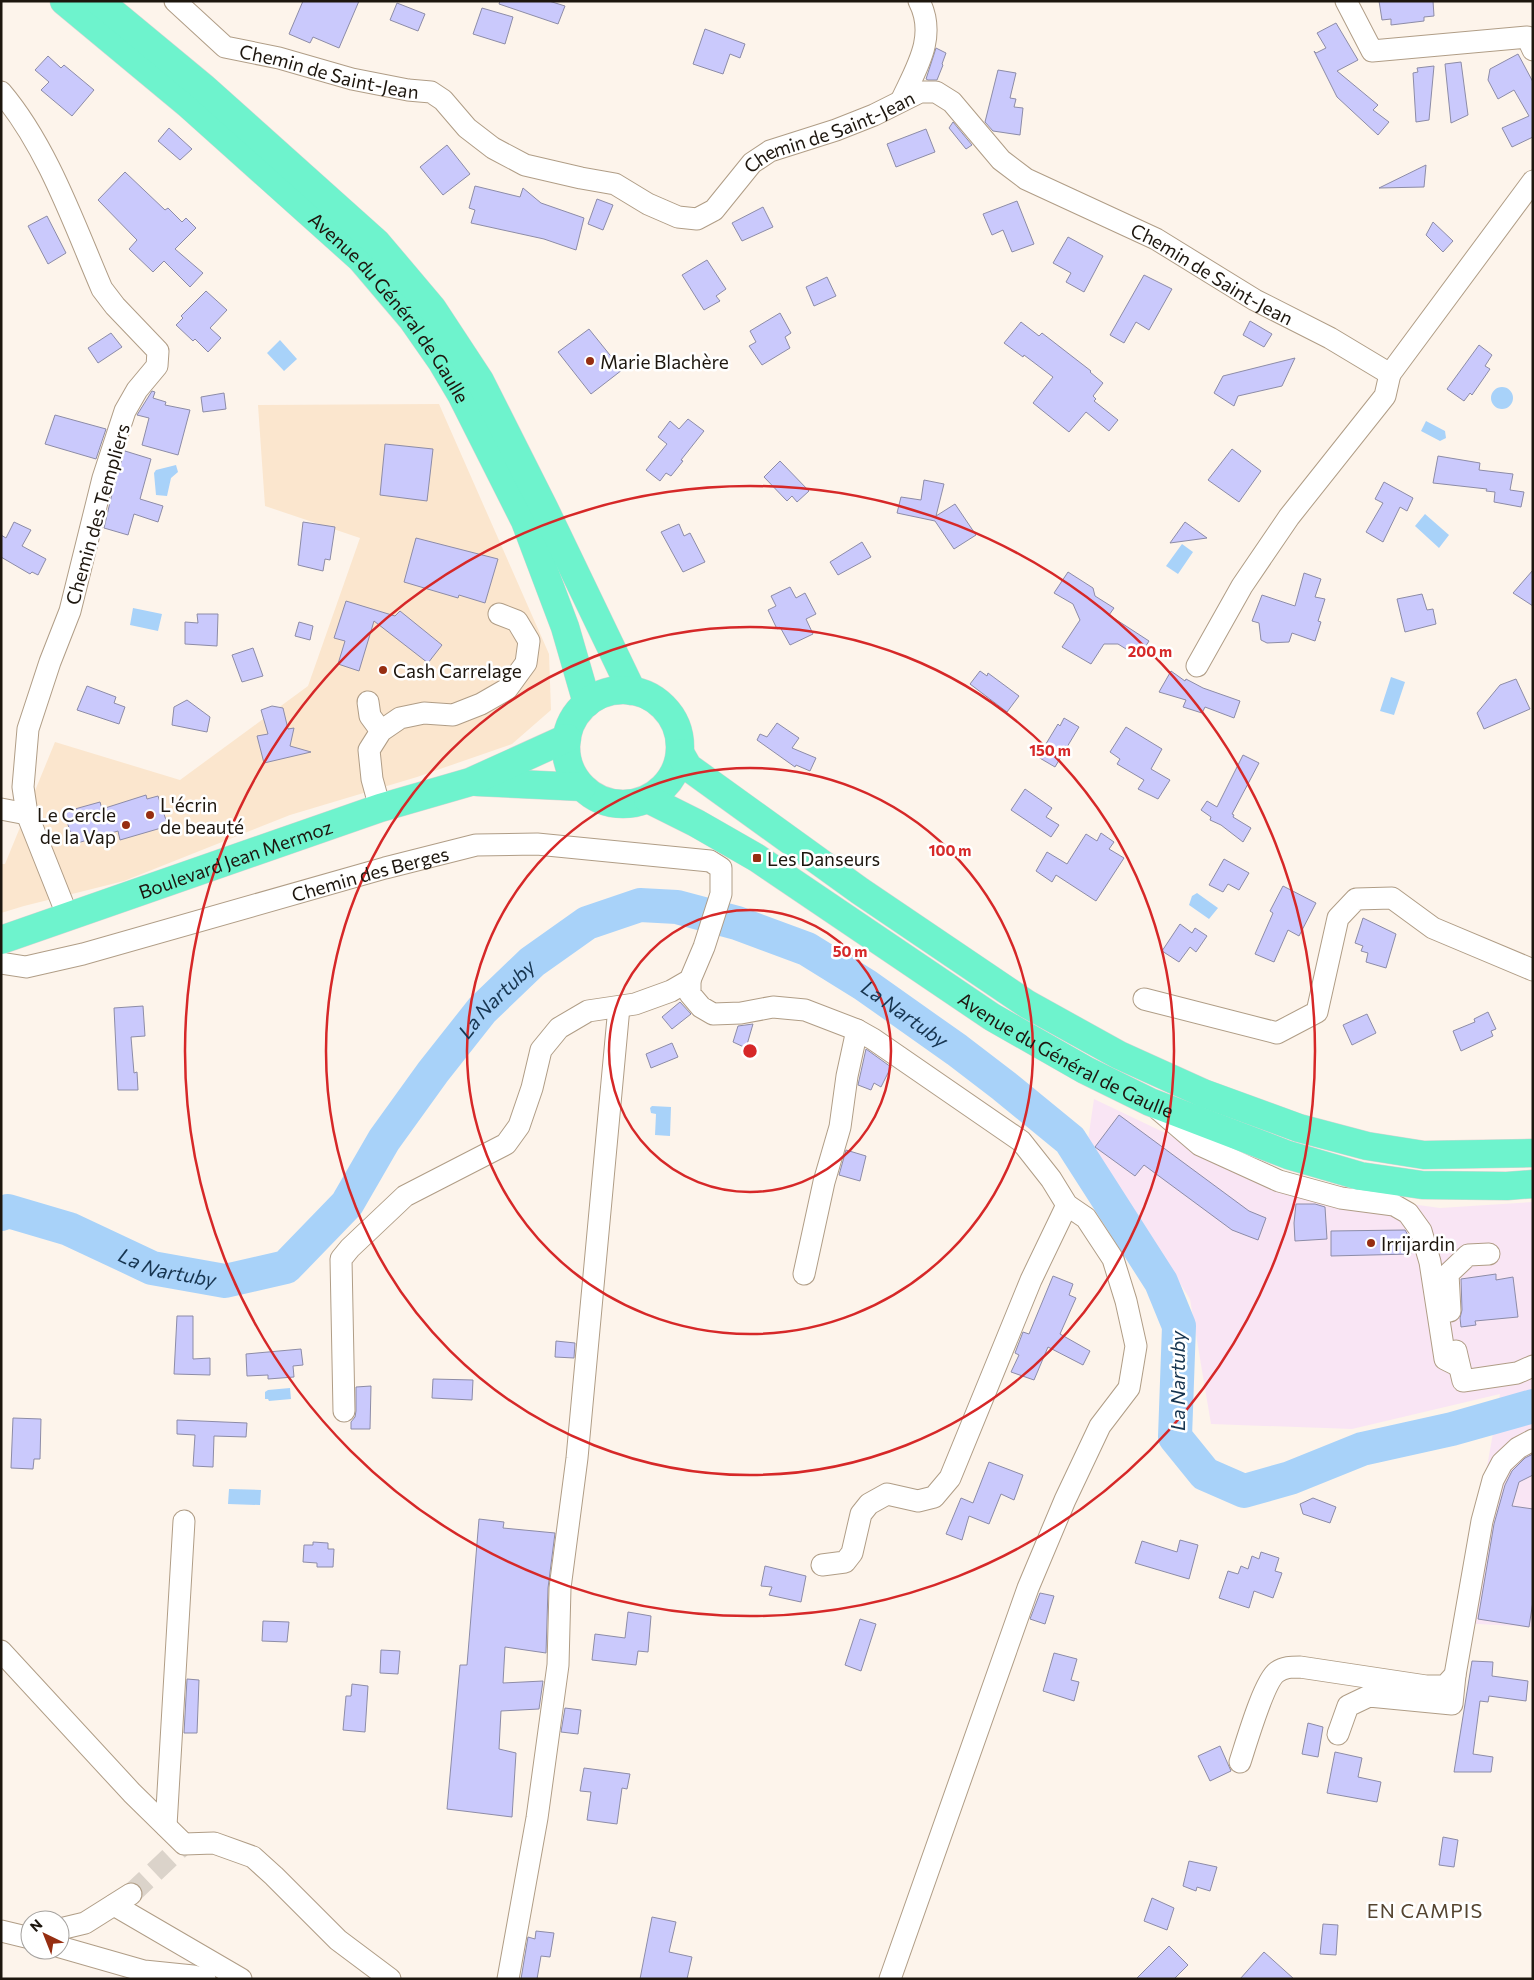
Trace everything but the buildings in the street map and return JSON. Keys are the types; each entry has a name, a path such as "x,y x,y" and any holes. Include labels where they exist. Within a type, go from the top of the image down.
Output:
{"main road":[{"name":"Avenue du Général de Gaulle","path":"64,1 188,104 361,259 412,319 442,362 461,394 525,521 565,627 587,703"},
{"name":"Avenue du Général de Gaulle","path":"100,1 204,88 377,243 432,308 480,381 632,691"},
{"path":"616,691 632,691 648,696 662,706 673,720 679,736 680,753 675,772 664,787 648,799 631,804 613,804 596,798 582,787 569,764 567,738 571,725 587,703 601,695 616,691"},
{"name":"Boulevard Jean Mermoz","path":"1,940 380,808 470,782 567,738"},
{"name":"Avenue du Général de Gaulle","path":"680,753 688,767 860,891 1027,1004 1119,1055 1204,1093 1299,1128 1366,1146 1424,1155 1533,1153"},
{"name":"Boulevard Jean Mermoz","path":"470,782 582,787"},
{"name":"Avenue du Général de Gaulle","path":"648,799 696,823 757,858 992,1017 1085,1070 1150,1102 1288,1155 1360,1176 1422,1185 1507,1186 1533,1184"}],"street":[{"name":"Chemin de Saint-Jean","path":"175,1 225,47 279,58 352,79 408,90 431,92 443,100 467,128 493,148 525,165 615,184 648,204 678,217 697,219 714,210 752,163 770,151 844,127 874,115 920,92 936,92 952,102 1002,160 1026,179 1156,239 1248,295 1330,338 1390,374"},
{"path":"902,100 925,44 927,24 919,1"},
{"path":"1346,1 1372,52 1527,37 1533,50"},
{"name":"Chemin des Templiers","path":"1,92 18,112 44,159 102,289 115,306 158,351 157,366 137,390 125,411 103,478 70,611 50,662 28,729 23,787 27,814 68,917"},
{"path":"1197,666 1242,586 1289,517 1385,396 1390,374 1533,181"},
{"path":"380,808 372,779 369,750 381,732 400,718 424,713 453,715 481,704 507,689 526,663 529,641 517,621 498,614"},
{"path":"368,702 370,716 381,732"},
{"path":"1,809 27,814"},
{"name":"Chemin des Berges","path":"1,963 26,968 83,954 375,871 476,845 537,844 710,861 722,868 721,894 704,947 690,980"},
{"path":"1144,999 1277,1033 1317,1012 1338,918 1356,899 1392,898 1433,928 1533,970"},
{"path":"344,1411 341,1258 405,1196 506,1144 520,1126 541,1050 559,1028 588,1011 635,1004 671,991 690,980"},
{"path":"690,980 690,994 701,1007 713,1014 741,1013 773,1006 805,1010 856,1030 874,1039 1021,1141 1051,1179 1067,1205 1086,1218 1113,1259 1126,1301 1136,1346 1129,1388 1100,1426 1065,1500 1028,1588 890,1979"},
{"path":"508,1979 536,1818 558,1665 560,1588 578,1448 619,1007"},
{"path":"804,1274 824,1182 840,1127 856,1030"},
{"path":"1150,1102 1200,1145 1272,1177 1340,1198 1394,1205 1408,1213 1421,1231 1430,1262 1445,1358 1458,1366"},
{"path":"822,1565 844,1562 852,1554 861,1514 869,1504 887,1494 918,1502 934,1497 950,1478 1031,1280 1067,1205"},
{"path":"1489,1254 1468,1255 1448,1274 1448,1298 1458,1366 1463,1381 1517,1373 1533,1366"},
{"path":"1338,1734 1348,1706 1369,1696 1452,1704 1455,1675 1482,1521 1493,1480 1502,1463 1518,1448 1533,1440"},
{"path":"166,1826 184,1521"},
{"path":"1,1652 91,1750 184,1844 214,1843 253,1858 274,1876 338,1940 390,1979"},
{"path":"1240,1762 1266,1687 1275,1673 1287,1667 1300,1667 1426,1686 1444,1686 1455,1675"},
{"path":"70,1927 85,1924 122,1899 241,1979"},
{"path":"1,1931 20,1935"},
{"path":"70,1950 144,1971 205,1979"}],"shaded area":[{"path":"439,404 549,654 551,710 512,744 417,777 290,815 124,881 1,913 1,864 5,864 55,742 180,780 308,686 360,538 265,506 258,405"},
{"path":"1094,1099 1274,1185 1440,1208 1533,1202 1533,1627 1459,1623 1500,1394 1352,1429 1211,1424 1190,1299 1088,1140"}],"water":[{"path":"280,340 297,359 284,371 267,353"},
{"path":"1502,387 1510,390 1513,398 1510,406 1502,409 1494,406 1491,398 1494,390"},
{"path":"1426,421 1445,431 1446,438 1440,441 1421,431"},
{"path":"176,465 178,472 171,478 167,496 156,495 154,473 156,470"},
{"path":"1425,514 1449,535 1439,548 1415,526"},
{"path":"1182,544 1193,552 1178,574 1166,566"},
{"path":"133,608 162,614 158,631 130,625"},
{"path":"1391,677 1405,682 1394,715 1380,711"},
{"path":"1197,893 1218,908 1209,919 1189,905 1192,896"},
{"path":"652,1106 671,1107 670,1136 655,1135 656,1114 651,1113 650,1108"},
{"path":"290,1388 291,1399 269,1401 265,1399 265,1392 268,1390"},
{"path":"229,1489 261,1490 260,1505 228,1504"}],"waterway":[{"name":"La Nartuby","path":"1,1214 8,1211 69,1229 152,1268 225,1281 286,1267 347,1204 384,1140 433,1072 482,1010 532,962 587,923 640,905 677,907 737,923 807,949 865,985 957,1050 1070,1140 1161,1282 1179,1326 1175,1437 1205,1474 1244,1491 1290,1478 1362,1449 1452,1429 1533,1406"}],"tunnel":[{"path":"131,1894 184,1844"}],"place":[{"name":"Marie Blachère","path":"590,361"},
{"name":"Cash Carrelage","path":"383,670"},
{"name":"L'écrin de beauté","path":"150,815"},
{"name":"Le Cercle de la Vap","path":"126,825"},
{"name":"Les Danseurs","path":"757,858"},
{"name":"Irrijardin","path":"1371,1243"}],"district":[{"name":"EN CAMPIS","path":"1425,1910"}]}
